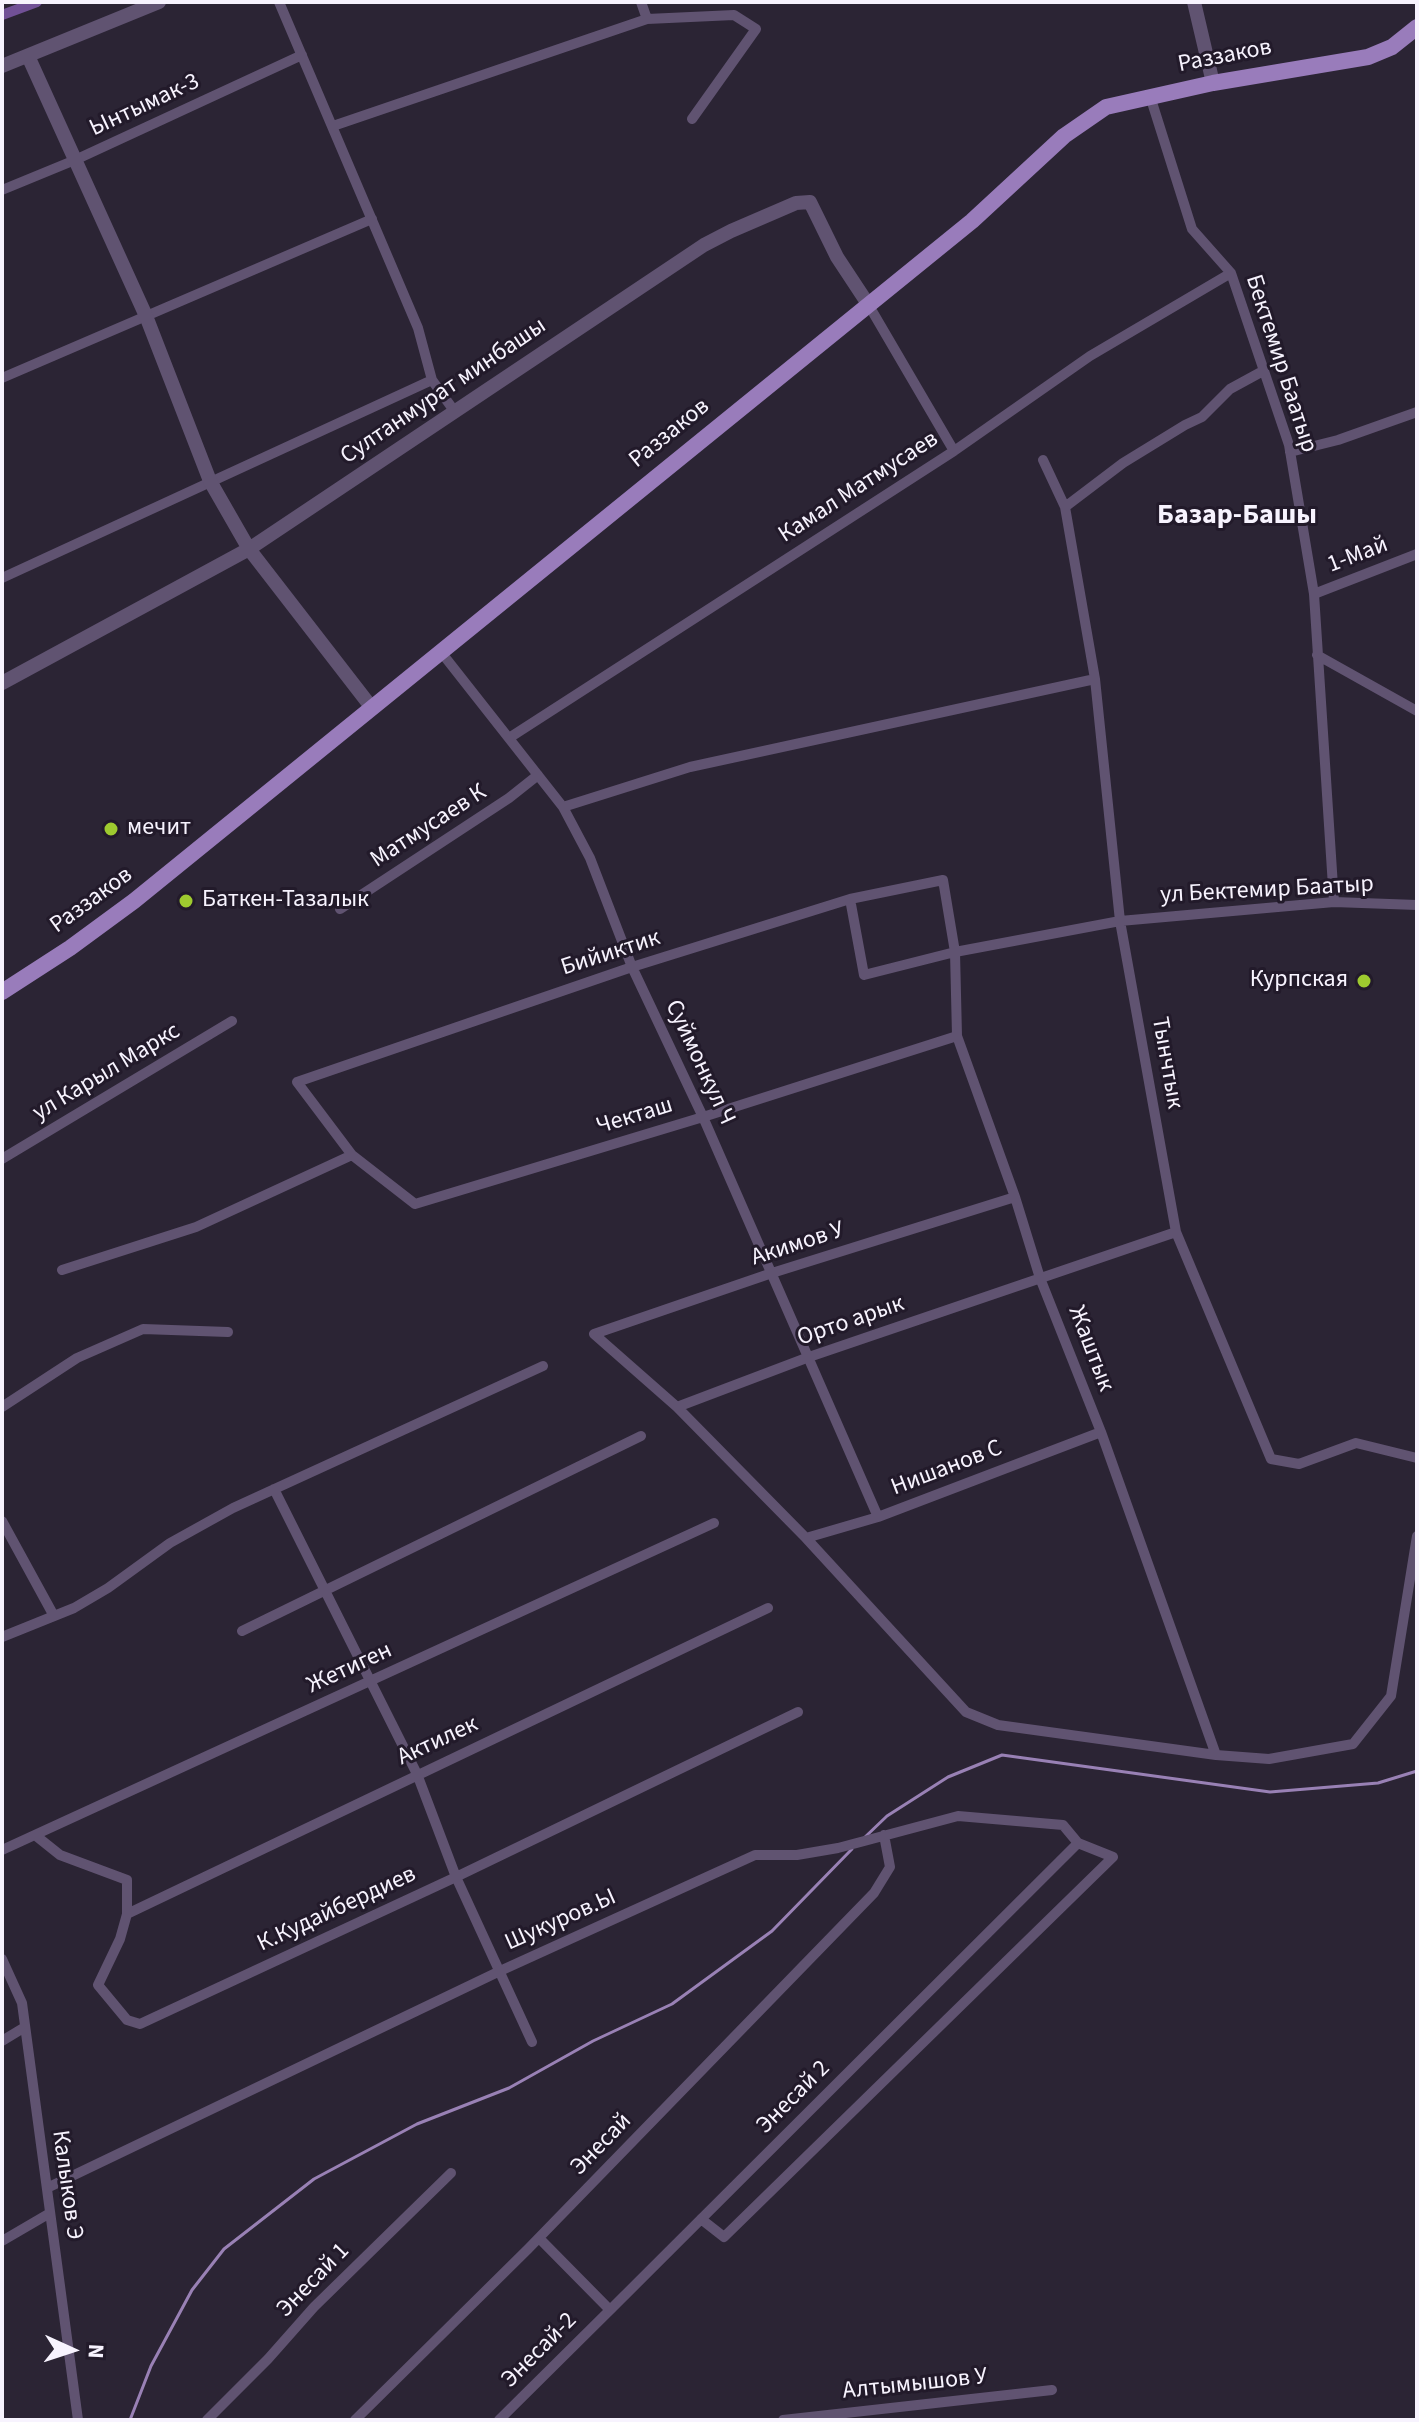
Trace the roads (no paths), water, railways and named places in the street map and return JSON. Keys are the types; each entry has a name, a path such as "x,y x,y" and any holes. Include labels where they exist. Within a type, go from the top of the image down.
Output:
{"main road":[{"name":"Раззаков","path":"2,992 134,901 972,221 1064,136 1106,107 1213,83 1368,57 1392,47 1417,27"}],"street":[{"path":"2,66 159,2"},
{"path":"279,2 418,328 432,380 455,412"},
{"path":"641,2 647,19"},
{"path":"1194,2 1213,83"},
{"path":"333,126 647,19 734,15 756,29 692,119"},
{"name":"Ынтымак-3","path":"2,190 75,160 302,55"},
{"path":"28,56 146,316 210,481 249,549 372,708"},
{"name":"Бектемир Баатыр","path":"1150,96 1192,229 1231,273 1290,452 1314,594 1334,902"},
{"name":"Султанмурат минбашы","path":"2,683 249,549 704,245 796,203 810,202 837,257 868,304"},
{"path":"2,378 372,219"},
{"name":"Камал Матмусаев","path":"509,738 954,451 1090,356 1231,273"},
{"path":"868,304 954,451"},
{"path":"1065,507 1123,463 1202,417 1230,389 1263,371"},
{"path":"2,578 432,380"},
{"path":"1290,452 1338,440 1417,412"},
{"name":"Тынчтык","path":"1043,460 1065,507 1095,679 1120,921 1176,1232 1271,1459 1299,1464 1356,1443 1417,1458"},
{"name":"1-Май","path":"1314,594 1417,554"},
{"name":"Суймонкул Ч","path":"441,652 563,807 590,858 632,967 703,1117 878,1517"},
{"path":"1317,655 1417,711"},
{"path":"563,807 690,767 1095,679"},
{"name":"Матмусаев К","path":"340,909 509,798 538,775"},
{"name":"Бийиктик","path":"352,1155 297,1082 632,967 850,899 943,880"},
{"name":"Жаштык","path":"943,880 955,952 957,1036 1015,1197 1040,1278 1101,1432 1216,1755"},
{"name":"ул Бектемир Баатыр","path":"850,899 864,975 955,952 1120,921 1334,902 1417,905"},
{"name":"ул Карыл Маркс","path":"2,1159 232,1021"},
{"name":"Чекташ","path":"352,1155 415,1204 957,1036"},
{"path":"62,1270 196,1227 352,1155"},
{"name":"Акимов У","path":"677,1407 594,1334 772,1273 1015,1197"},
{"name":"Орто арык","path":"677,1407 809,1357 1176,1232"},
{"path":"2,1407 77,1358 143,1329 228,1332"},
{"path":"2,1637 74,1608 108,1588 170,1543 274,1489 543,1366"},
{"path":"677,1407 806,1538 966,1712 998,1725 1216,1755 1269,1759 1353,1744 1391,1696 1417,1536"},
{"name":"Нишанов С","path":"806,1538 878,1517 1101,1432"},
{"path":"242,1631 641,1436"},
{"path":"274,1489 417,1774 456,1877 532,2042"},
{"path":"2,1521 54,1616"},
{"name":"Жетиген","path":"2,1850 714,1523"},
{"name":"Актилек","path":"127,1914 768,1608"},
{"name":"К.Кудайбердиев","path":"35,1835 60,1855 127,1880 127,1914 120,1939 98,1985 127,2020 140,2024 456,1877 798,1712"},
{"name":"Шукуров.Ы","path":"47,2188 500,1971 755,1855 797,1855 838,1848 958,1816 1063,1825 1078,1843 1113,1857 724,2237 701,2219"},
{"name":"Энесай","path":"355,2420 539,2238 874,1893 890,1867 884,1835"},
{"name":"Энесай 2","path":"610,2310 1078,1843"},
{"name":"Калыков Э","path":"2,1959 22,2003 78,2420"},
{"path":"2,2041 25,2027"},
{"name":"Энесай 1","path":"207,2420 314,2307 451,2173"},
{"path":"2,2241 50,2213"},
{"path":"539,2238 610,2310"},
{"name":"Энесай-2","path":"499,2420 610,2310"},
{"name":"Алтымышов У","path":"783,2420 1052,2390"}],"waterway":[{"path":"2,15 37,2"},
{"path":"864,1838 887,1816 948,1777 1002,1755 1270,1792 1378,1783 1417,1771"},
{"path":"130,2420 151,2366 192,2290 224,2249 314,2179 417,2124 509,2088 593,2041 672,2004 772,1931 852,1849"}],"place":[{"name":"мечит","path":"111,829"},
{"name":"Баткен-Тазалык","path":"186,901"},
{"name":"Курпская","path":"1364,981"}],"district":[{"name":"Базар-Башы","path":"1237,517"}]}
